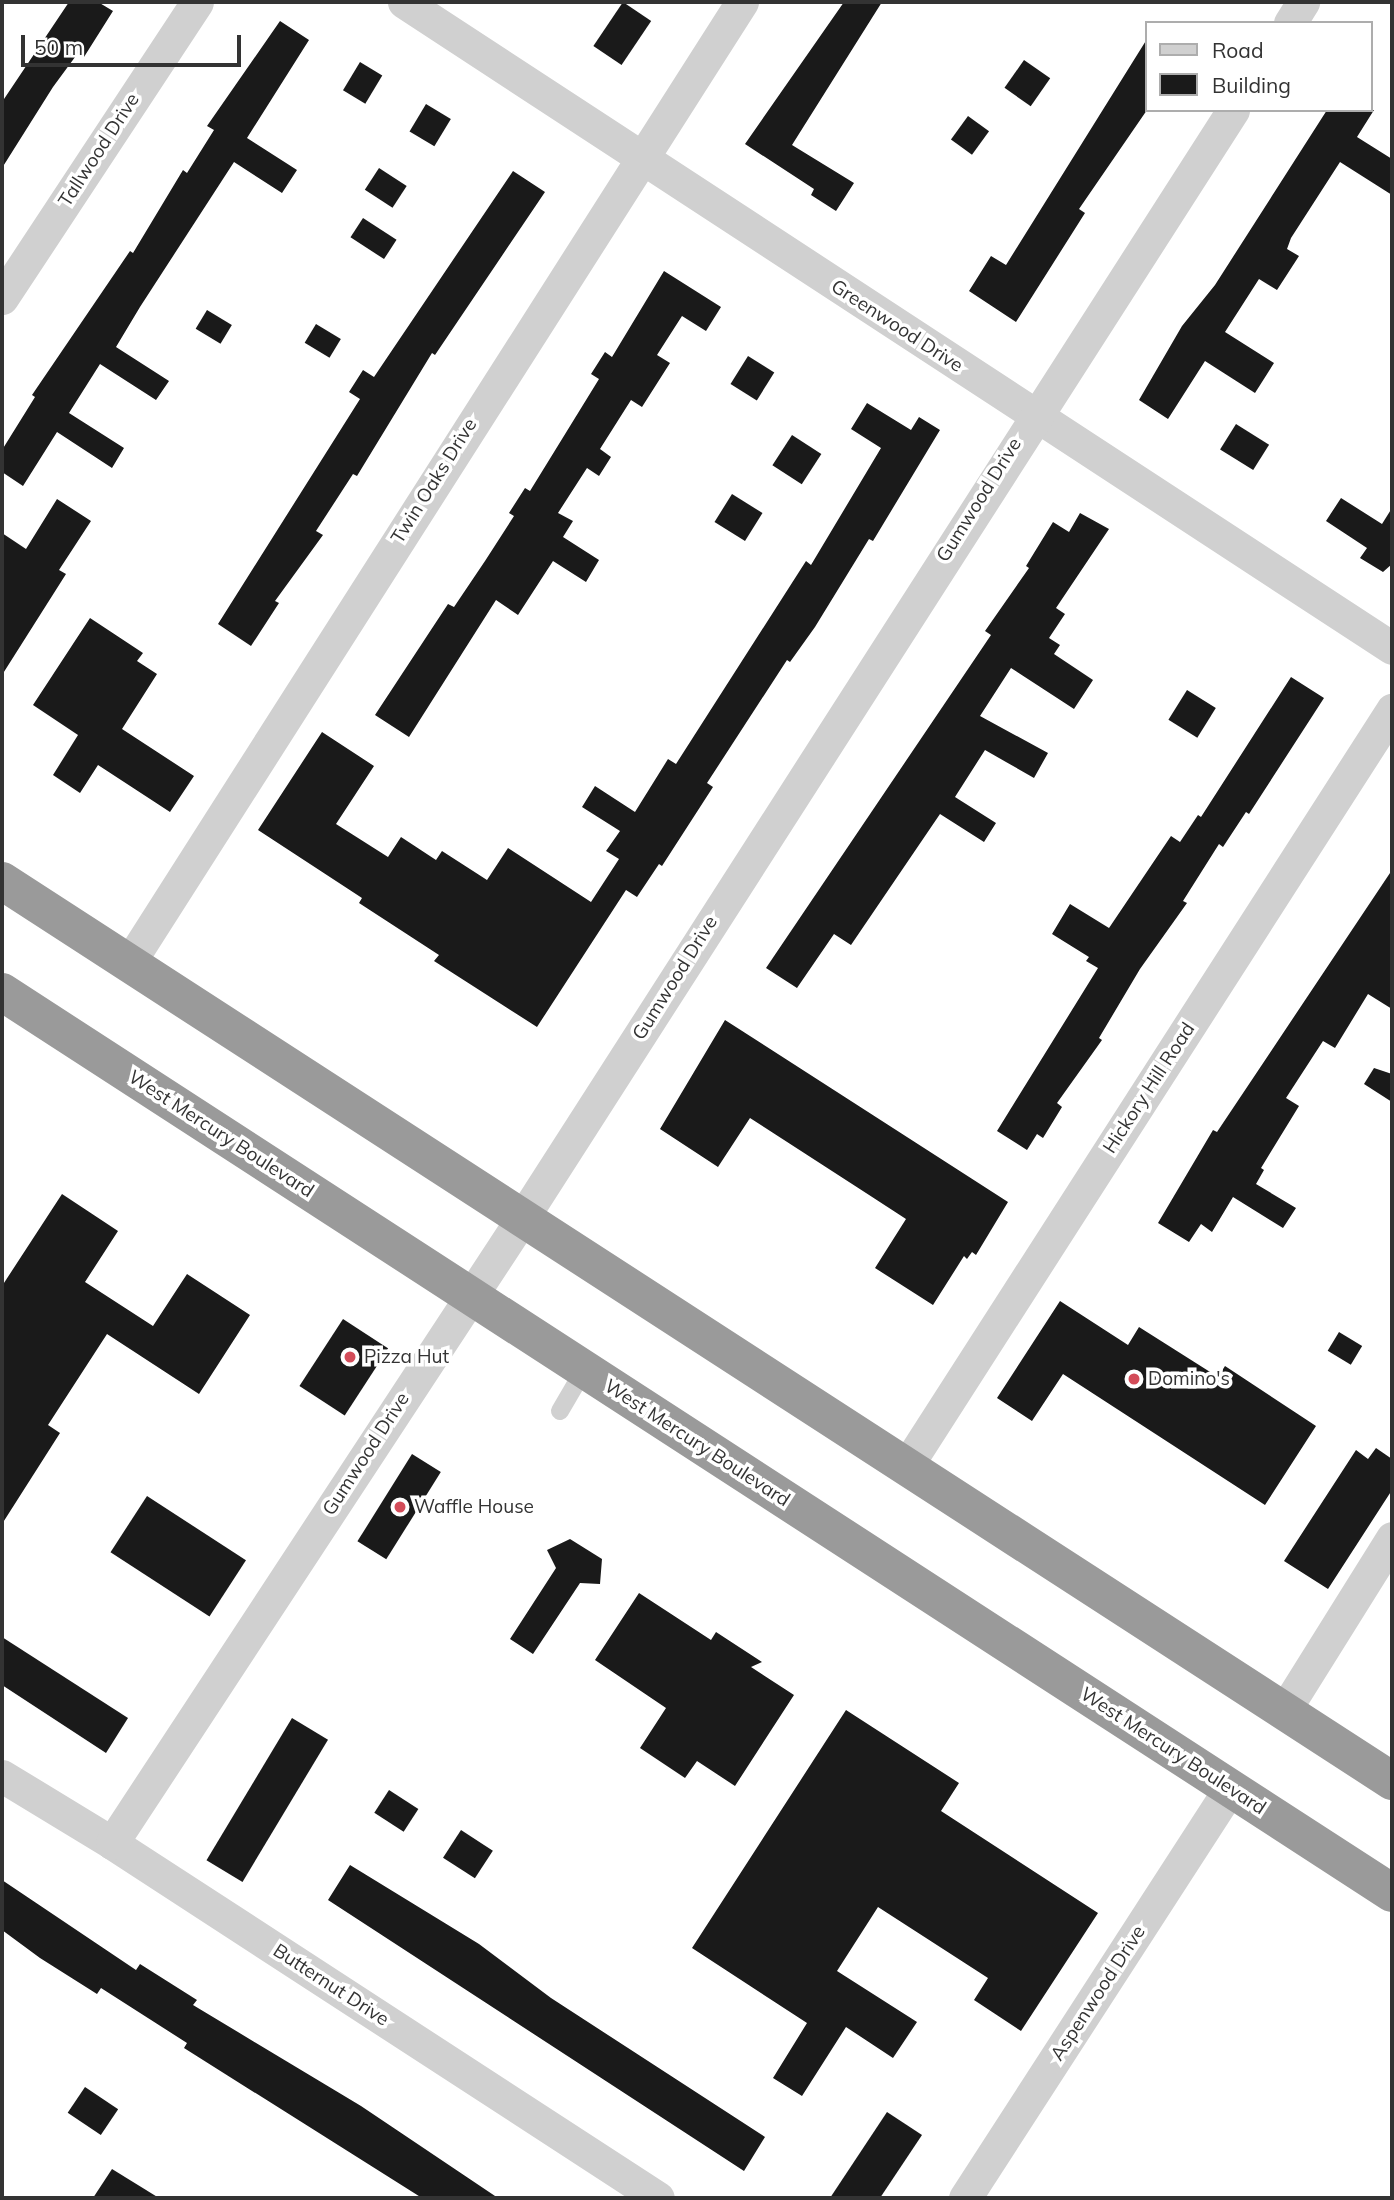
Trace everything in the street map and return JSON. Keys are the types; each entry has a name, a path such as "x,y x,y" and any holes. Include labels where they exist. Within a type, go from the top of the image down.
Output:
{"highway":[{"path":"2,881 1392,1782"},
{"name":"West Mercury Boulevard","path":"2,992 1392,1894"}],"street":[{"name":"Tallwood Drive","path":"2,298 197,2"},
{"name":"Greenwood Drive","path":"404,2 1392,648"},
{"name":"Twin Oaks Drive","path":"129,963 640,156 742,2"},
{"path":"1291,21 1303,2"},
{"name":"Gumwood Drive","path":"112,1843 523,1217 1033,415 1232,112"},
{"name":"Hickory Hill Road","path":"906,1467 1392,710"},
{"path":"1284,1711 1392,1538"},
{"name":"Butternut Drive","path":"2,1776 112,1843 657,2198"},
{"name":"Aspenwood Drive","path":"965,2198 1230,1788"}],"lane":[{"path":"559,1411 584,1370"}],"building":[{"path":"69,2 98,2 113,11 84,57 78,53 53,87 2,168 2,102"},
{"path":"623,2 651,21 622,65 593,46"},
{"path":"844,2 882,2 792,145 854,183 836,211 811,195 814,189 745,144"},
{"path":"280,21 309,40 247,138 297,170 282,193 234,162 140,307 116,347 169,381 156,400 100,364 69,413 124,448 112,468 57,432 23,486 2,472 2,450 35,397 32,395 130,251 133,253 183,170 187,173 214,130 207,126"},
{"path":"1146,41 1146,111 1079,209 1085,213 1016,322 969,291 991,256 1006,265"},
{"path":"1024,60 1050,78 1031,106 1004,88"},
{"path":"360,62 382,75 365,104 343,90"},
{"path":"426,104 451,119 434,146 410,131"},
{"path":"1326,112 1373,112 1357,137 1392,159 1392,195 1340,162 1291,238 1287,249 1299,256 1277,290 1259,279 1225,332 1274,363 1255,393 1205,361 1168,419 1139,400 1182,326 1215,285"},
{"path":"968,116 989,131 972,155 951,139"},
{"path":"379,168 407,186 393,208 365,190"},
{"path":"513,171 545,192 435,355 432,353 357,476 353,474 316,531 323,535 275,601 279,603 251,646 218,624 360,399 349,392 363,370 374,377"},
{"path":"363,218 397,240 384,259 350,237"},
{"path":"664,271 721,307 706,331 682,316 657,355 670,363 642,407 631,400 600,449 611,457 599,476 587,468 558,513 573,521 563,537 599,560 586,582 553,561 518,615 496,600 409,737 375,715 448,604 454,607 485,561 514,516 509,513 525,488 530,491 599,379 591,374 605,352 612,357"},
{"path":"207,310 232,325 221,344 196,329"},
{"path":"316,324 341,339 330,358 305,343"},
{"path":"748,356 774,372 757,400 731,384"},
{"path":"867,403 911,430 919,417 940,430 873,541 869,539 815,627 790,662 787,660 707,783 713,787 662,866 659,864 637,897 626,890 537,1027 434,961 439,955 359,903 362,898 258,830 322,732 374,766 336,824 388,857 401,837 436,860 442,851 487,880 508,848 591,902 619,859 606,851 620,831 582,807 595,786 635,812 668,759 676,764 806,561 811,565 881,448 851,429"},
{"path":"1236,424 1269,445 1253,470 1220,449"},
{"path":"792,435 821,454 802,484 772,465"},
{"path":"732,494 763,513 745,541 715,522"},
{"path":"1341,498 1382,524 1392,508 1392,564 1383,572 1360,558 1367,548 1326,521"},
{"path":"57,499 91,521 59,570 66,574 2,675 2,533 26,549"},
{"path":"1080,513 1109,529 1056,608 1065,614 1049,638 1060,645 1054,654 1093,680 1074,709 1011,668 980,716 1048,753 1034,778 985,750 955,797 996,823 984,842 940,814 851,945 834,934 797,988 766,968 991,635 985,631 1029,568 1026,566 1053,522 1069,532"},
{"path":"90,618 143,653 137,661 157,674 122,729 194,776 170,812 98,765 80,793 53,775 78,735 33,705"},
{"path":"1291,677 1324,698 1249,814 1246,812 1223,847 1219,844 1183,901 1187,903 1140,969 1099,1038 1102,1040 1057,1103 1062,1107 1043,1138 1037,1134 1027,1150 997,1131 1098,968 1086,961 1089,957 1052,934 1070,904 1109,928 1171,836 1180,842 1198,815 1201,817"},
{"path":"1187,690 1216,708 1197,738 1168,720"},
{"path":"1392,870 1392,1009 1368,994 1335,1048 1323,1041 1286,1098 1299,1106 1261,1168 1264,1170 1256,1184 1296,1208 1283,1228 1233,1197 1212,1232 1201,1224 1189,1242 1158,1223 1213,1130 1217,1132"},
{"path":"725,1020 1008,1202 976,1255 972,1252 967,1259 964,1256 933,1305 875,1268 906,1219 750,1118 718,1167 660,1129"},
{"path":"1374,1068 1392,1074 1392,1102 1364,1084"},
{"path":"62,1194 118,1231 85,1282 153,1326 187,1274 250,1315 199,1394 107,1334 48,1425 60,1433 2,1524 2,1286"},
{"path":"1060,1301 1128,1345 1139,1327 1218,1377 1225,1366 1316,1426 1265,1505 1063,1374 1032,1421 997,1398"},
{"name":"Pizza Hut","path":"343,1319 388,1348 345,1416 299,1386"},
{"path":"1339,1332 1362,1346 1351,1365 1328,1351"},
{"path":"1376,1448 1392,1459 1392,1490 1328,1589 1284,1561 1356,1450 1368,1459"},
{"name":"Waffle House","path":"412,1454 441,1472 386,1559 357,1541"},
{"path":"147,1496 246,1560 209,1616 111,1552"},
{"path":"570,1539 602,1559 600,1584 580,1583 533,1654 510,1639 556,1568 547,1550"},
{"path":"639,1593 711,1640 716,1632 762,1662 751,1667 794,1695 735,1786 697,1761 685,1778 640,1748 666,1708 595,1660"},
{"path":"2,1637 128,1718 106,1753 2,1685"},
{"path":"846,1710 959,1783 941,1811 1098,1913 1021,2031 974,2000 988,1978 878,1907 837,1971 917,2022 893,2058 846,2027 802,2096 773,2078 807,2023 692,1948"},
{"path":"292,1718 328,1740 243,1882 207,1860"},
{"path":"389,1790 418,1809 404,1832 374,1813"},
{"path":"461,1830 493,1851 475,1878 443,1858"},
{"path":"350,1865 479,1944 551,1998 765,2137 744,2171 328,1900"},
{"path":"2,1880 136,1970 140,1964 197,2000 193,2005 361,2106 498,2198 422,2198 184,2048 187,2043 101,1988 97,1994 40,1958 2,1930"},
{"path":"85,2087 118,2109 101,2135 68,2113"},
{"path":"887,2112 922,2135 880,2198 830,2198"},
{"path":"112,2169 159,2198 93,2198"}],"place":[{"name":"Pizza Hut","path":"350,1357"},
{"name":"Domino's","path":"1134,1379"},
{"name":"Waffle House","path":"400,1507"}]}
